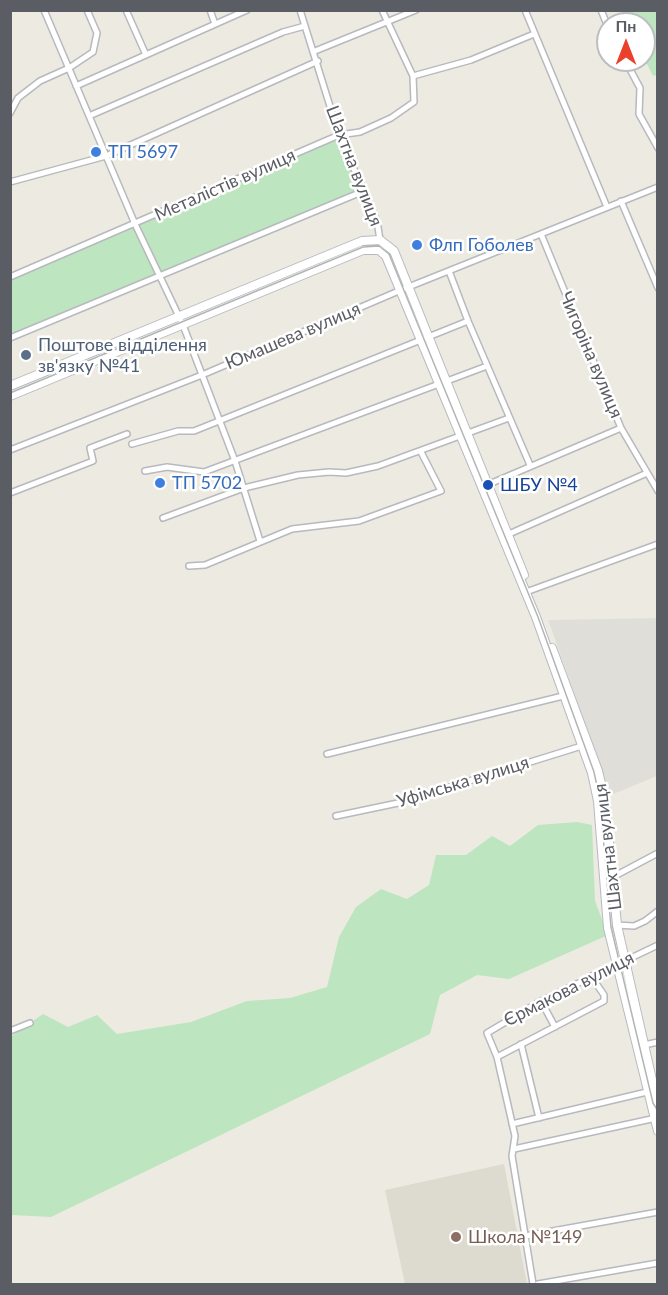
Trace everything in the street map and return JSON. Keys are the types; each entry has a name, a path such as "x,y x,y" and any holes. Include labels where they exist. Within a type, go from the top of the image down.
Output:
{"main road":[{"name":"Шахтна вулиця","path":"380,240 394,251 420,339 442,383 508,534 566,695 585,745 598,771 605,800 608,928 647,1092 657,1117"},
{"path":"10,396 362,241 380,240"},
{"name":"Шахтна вулиця","path":"181,321 363,250 379,250 386,256 429,336 442,383"},
{"path":"10,386 181,321"},
{"name":"Шахтна вулиця","path":"487,486 528,591"},
{"name":"Шахтна вулиця","path":"608,880 657,1102 657,1131"}],"street":[{"path":"44,10 135,224 181,321 235,461 260,541"},
{"path":"10,113 18,98 40,81 69,68 93,52 97,33 87,10"},
{"path":"126,10 146,55"},
{"path":"210,10 215,24"},
{"path":"76,86 247,10"},
{"name":"Шахтна вулиця","path":"300,10 315,51 339,135 377,221 380,240"},
{"path":"382,10 413,76 471,60 534,34"},
{"path":"315,51 416,10"},
{"path":"525,10 607,207"},
{"path":"89,116 283,32 305,26"},
{"path":"10,182 106,156 318,61"},
{"path":"631,72 640,88 639,114 657,148"},
{"name":"Металістів вулиця","path":"10,277 339,135 360,132 392,118 414,102 413,76"},
{"path":"10,98 18,98"},
{"name":"Юмашева вулиця","path":"10,450 202,375 405,289 657,187"},
{"path":"10,338 364,191"},
{"path":"621,201 657,288"},
{"name":"Чигоріна вулиця","path":"541,234 621,428 657,491"},
{"path":"449,271 530,465"},
{"path":"132,444 178,431 194,431 468,321"},
{"path":"145,471 167,467 204,472 487,366"},
{"path":"163,518 244,488 298,476 329,472 345,473 421,452 509,418"},
{"path":"487,486 530,465 621,428"},
{"path":"10,493 93,461 90,448 127,434"},
{"path":"189,566 205,565 292,529 359,521 441,491 421,452"},
{"path":"508,534 648,473"},
{"path":"528,591 575,576 657,544"},
{"path":"327,754 566,695"},
{"name":"Уфімська вулиця","path":"336,816 398,803 585,745"},
{"path":"608,880 657,853"},
{"path":"608,928 617,925 634,926 645,921 657,911"},
{"name":"Єрмакова вулиця","path":"533,1284 512,1156 515,1136 497,1057 488,1037 489,1030 616,963 657,945"},
{"path":"497,1057 604,1001 591,976"},
{"path":"541,1001 555,1027"},
{"path":"10,1031 30,1023"},
{"path":"644,1045 657,1042"},
{"path":"522,1044 539,1118"},
{"path":"512,1124 647,1092"},
{"path":"514,1149 657,1117"},
{"path":"525,1236 657,1212"},
{"path":"538,1284 657,1263"}],"shaded area":[{"path":"657,618 657,776 611,795 548,620"},
{"name":"Школа №149","path":"504,1164 527,1284 405,1284 385,1190"}],"green space":[{"path":"657,11 657,75 653,76 651,72 656,72 656,12 622,12"},
{"path":"338,139 361,191 11,335 11,280"},
{"path":"577,822 592,825 595,901 608,935 509,979 477,975 440,995 430,1034 51,1217 11,1215 10,1037 43,1014 68,1027 97,1015 117,1034 191,1022 247,1001 290,998 327,987 339,937 356,907 381,889 407,899 429,885 436,855 466,855 492,836 510,846 538,825"}],"tram line":[{"path":"10,393 363,247 379,246 389,254 538,617 594,772 600,800 611,927 653,1103 658,1111"}],"place":[{"name":"ТП 5697","path":"96,152"},
{"name":"Флп Гоболев","path":"417,245"},
{"name":"Поштове відділення зв'язку №41","path":"26,355"},
{"name":"ТП 5702","path":"160,483"},
{"name":"ШБУ №4","path":"488,485"},
{"name":"Школа №149","path":"456,1237"}]}
